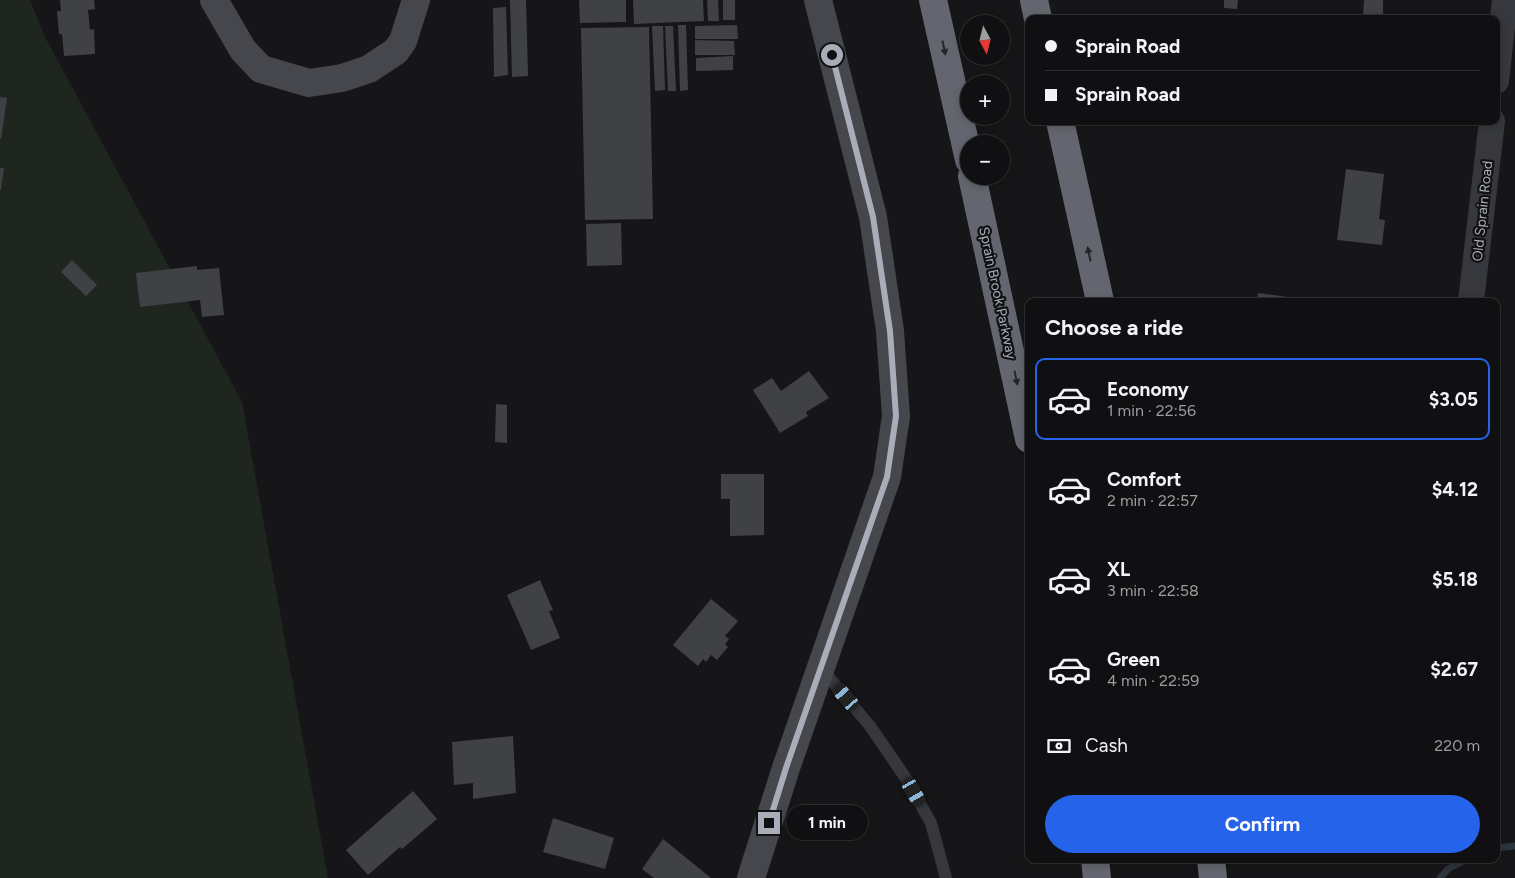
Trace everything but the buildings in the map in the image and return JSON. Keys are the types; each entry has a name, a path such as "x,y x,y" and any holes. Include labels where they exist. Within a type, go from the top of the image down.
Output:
{"highway":[{"path":"933,0 963,135"},
{"path":"1034,0 1037,15"},
{"path":"1061,125 1099,298"},
{"name":"Sprain Brook Parkway","path":"974,185 1025,421"},
{"path":"1095,863 1096,878"},
{"path":"1211,863 1213,878"}],"street":[{"path":"214,0 243,50 260,69 309,83 342,78 369,68 396,51 403,41 416,0"},
{"path":"752,878 786,768 887,477 896,416 890,331 873,217 818,0"},
{"path":"1500,45 1505,0"},
{"name":"Old Sprain Road","path":"1471,298 1492,125"}],"lane":[{"path":"820,668 870,726 905,777 931,823 946,878"}],"shaded area":[{"path":"0,0 30,0 45,37 242,402 328,878 0,878"}],"waterway":[{"path":"1500,848 1515,846"},
{"path":"1440,878 1448,869 1459,863"}],"route":[{"path":"769,823 786,768 887,477 896,416 890,331 873,217 832,55"}]}
